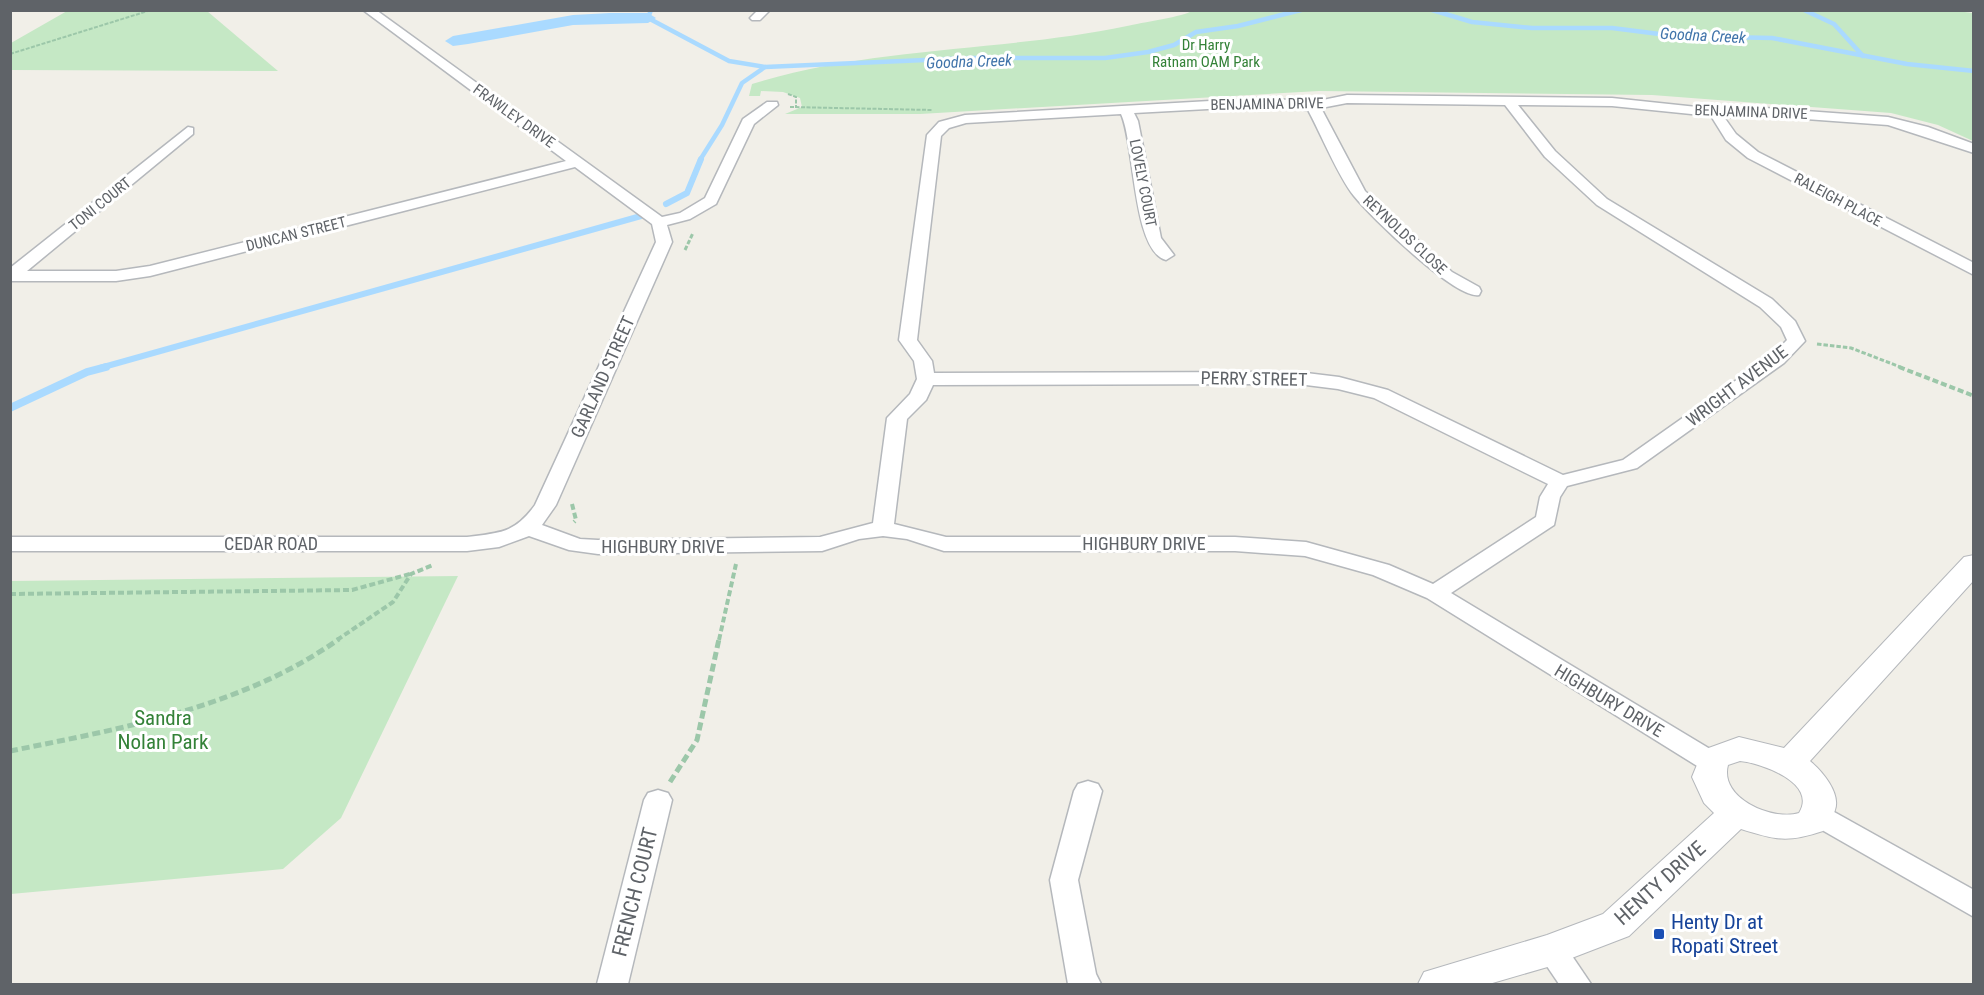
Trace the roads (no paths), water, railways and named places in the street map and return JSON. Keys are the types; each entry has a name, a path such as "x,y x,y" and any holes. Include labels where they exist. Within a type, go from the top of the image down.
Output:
{"street":[{"name":"FRAWLEY DRIVE","path":"368,10 659,222"},
{"name":"BENJAMINA DRIVE","path":"926,378 923,362 908,340 934,135 944,124 965,118 1263,102 1313,106 1347,99 1510,103 1612,102 1667,106 1716,113 1775,112 1888,122 1923,130 1974,149"},
{"name":"WRIGHT AVENUE","path":"1510,103 1573,178 1602,202 1766,303 1789,325 1796,341 1778,359 1630,464 1560,482"},
{"path":"659,222 685,216 711,201 748,122 772,105"},
{"name":"REYNOLDS CLOSE","path":"1313,106 1359,193 1446,275 1473,291"},
{"name":"LOVELY COURT","path":"1125,109 1131,121 1153,238 1166,255"},
{"name":"RALEIGH PLACE","path":"1716,113 1720,124 1734,141 1753,154 1974,270"},
{"name":"TONI COURT","path":"11,276 188,131"},
{"name":"DUNCAN STREET","path":"11,276 116,276 150,271 578,162"},
{"name":"GARLAND STREET","path":"529,528 545,505 663,242 659,222"},
{"path":"884,528 897,418 919,396 926,378"},
{"name":"PERRY STREET","path":"926,378 1298,378 1339,383 1382,394 1516,458 1560,482"},
{"path":"1435,593 1546,520 1550,497 1560,482"},
{"name":"CEDAR ROAD","path":"10,544 467,544 499,540 529,528"},
{"name":"HIGHBURY DRIVE","path":"529,528 577,545 598,547 822,544 855,532 884,528 912,532 944,544 1194,544 1306,549 1381,570 1435,593 1711,762"},
{"path":"1789,763 1974,563"},
{"path":"1739,749 1755,751 1789,763 1816,788 1820,801 1818,814 1810,823 1796,827 1777,827 1737,812 1713,789 1708,777 1711,762 1725,752 1739,749"},
{"path":"1085,984 1081,979 1064,880 1088,791"},
{"name":"FRENCH COURT","path":"612,984 658,800"},
{"name":"HENTY DRIVE","path":"1437,984 1551,950 1616,925 1737,812"},
{"path":"1818,814 1974,905"},
{"path":"1551,950 1576,984"}],"waterway":[{"name":"Goodna Creek","path":"651,10 648,18 729,61 765,67"},
{"name":"Goodna Creek","path":"765,67 971,58 1105,58 1148,52 1174,45 1196,32 1238,26 1301,10"},
{"name":"Goodna Creek","path":"1432,10 1472,22 1532,28 1612,28 1675,36 1772,38 1862,55"},
{"path":"1804,10 1834,24 1862,55"},
{"path":"453,41 483,38 573,20 648,18"},
{"name":"Goodna Creek","path":"1862,55 1907,64 1974,71"},
{"path":"700,160 722,125 742,83 765,67"},
{"path":"666,204 687,193 701,159"},
{"path":"100,368 641,216"},
{"path":"10,408 87,372 106,367"}],"place":[{"name":"Henty Dr at Ropati Street","path":"1659,934"}],"park label":[{"name":"Dr Harry Ratnam OAM Park","path":"1206,54"},
{"name":"Sandra Nolan Park","path":"163,730"}]}
